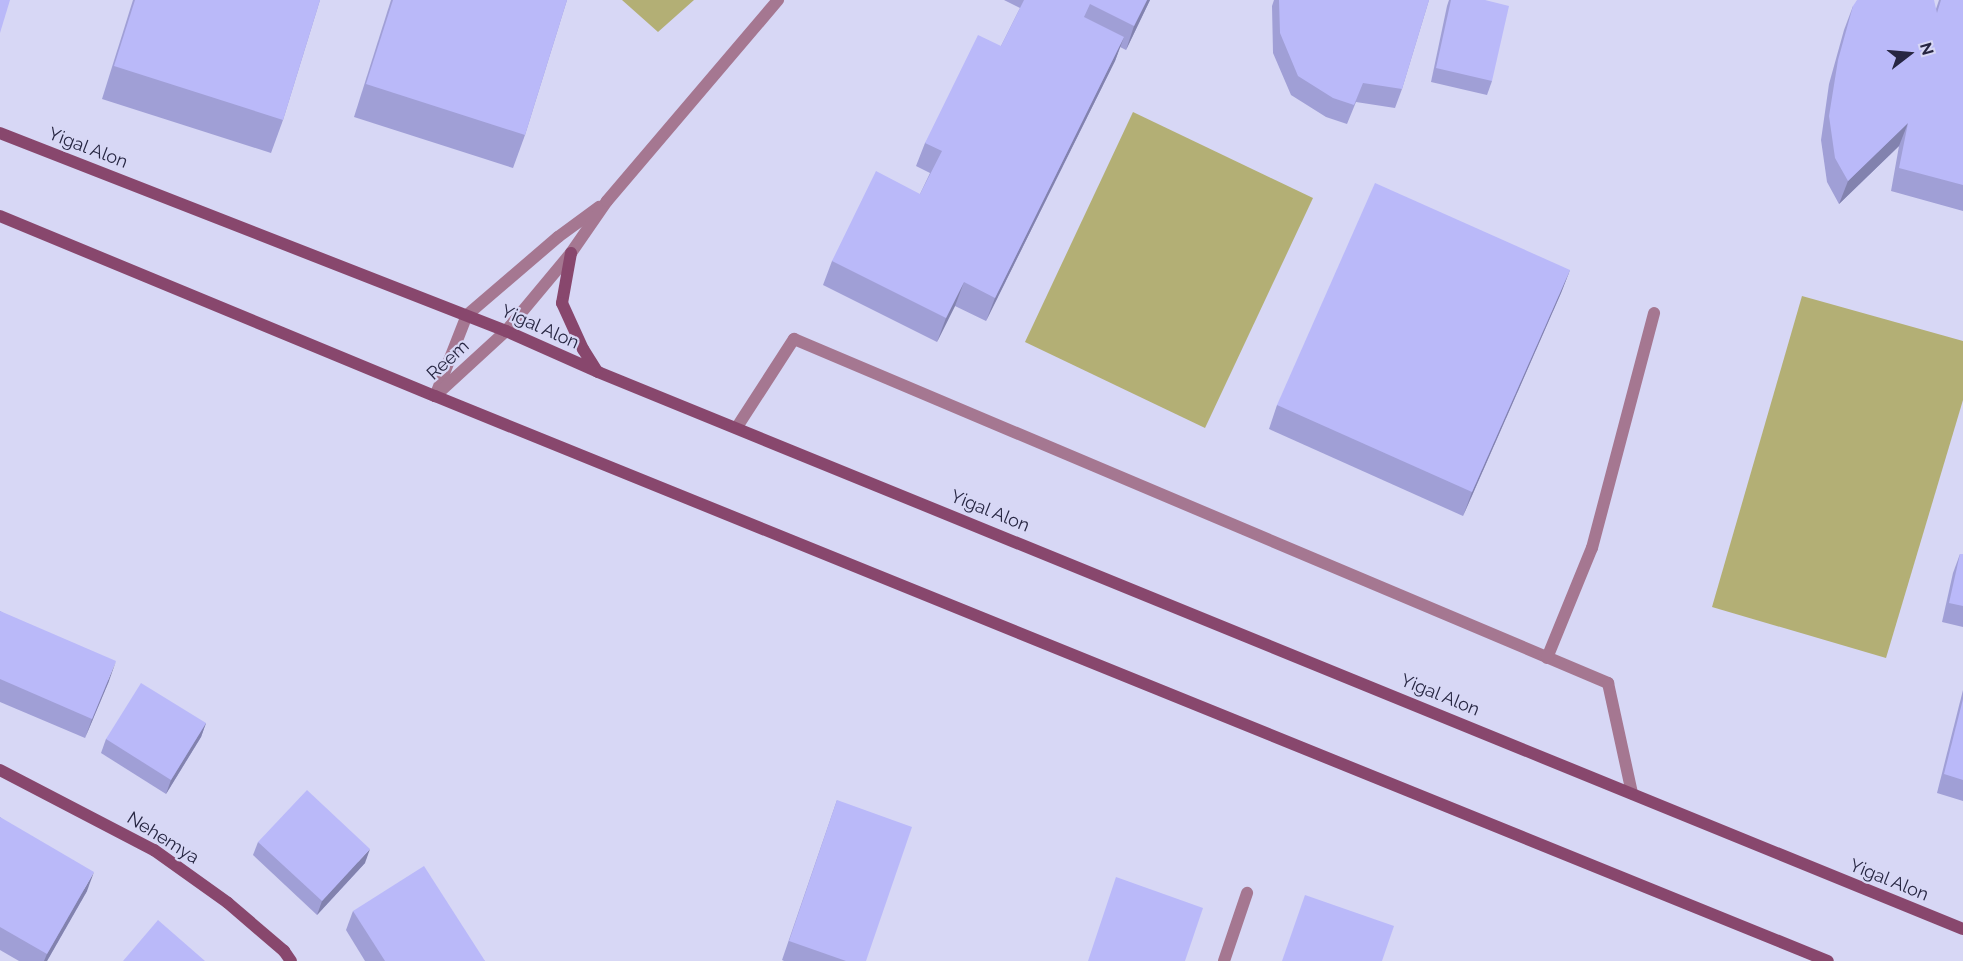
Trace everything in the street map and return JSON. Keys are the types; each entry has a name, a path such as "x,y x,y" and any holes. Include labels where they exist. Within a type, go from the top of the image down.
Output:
{"main road":[{"name":"Yigal Alon","path":"0,133 506,331 598,372 1963,929"},
{"path":"0,216 435,396 1828,961"},
{"path":"571,253 562,303 583,349 598,372"},
{"name":"Nehemya","path":"0,770 154,850 228,903 284,951 291,961"}],"street":[{"name":"Reem","path":"435,396 506,331 571,253 607,201 778,0"},
{"name":"Reem","path":"435,396 466,315 558,237 607,201"},
{"path":"1547,658 1592,548 1654,313"},
{"path":"737,427 794,339 1608,683 1632,793"},
{"path":"1224,961 1247,893"}],"shaded area":[{"path":"622,0 694,0 658,32"},
{"path":"1133,112 1313,198 1205,428 1025,342"},
{"path":"1802,296 1963,341 1963,400 1886,658 1712,607"}],"building":[{"path":"0,0 10,0 0,33"},
{"path":"135,0 320,0 283,120 114,66"},
{"path":"393,0 567,0 525,135 366,84"},
{"path":"1024,0 1147,0 1134,26 1090,4 1084,17 1124,37 995,298 964,282 946,318 832,261 876,171 920,194 942,151 925,143 978,35 1001,46"},
{"path":"1279,0 1429,0 1402,89 1363,83 1354,105 1333,98 1298,76 1280,33"},
{"path":"1451,0 1485,0 1509,6 1492,81 1436,68"},
{"path":"1857,0 1934,0 1937,13 1941,0 1963,0 1963,185 1899,168 1908,123 1848,181 1835,158 1829,116 1838,60 1853,6"},
{"path":"1375,183 1570,270 1472,492 1277,405"},
{"path":"1960,554 1963,554 1963,606 1949,603"},
{"path":"0,611 116,661 92,719 0,679"},
{"path":"141,683 206,723 171,780 106,739"},
{"path":"1963,699 1963,780 1944,774"},
{"path":"307,790 370,849 322,901 258,842"},
{"path":"837,800 912,827 866,961 846,961 789,941"},
{"path":"0,817 94,872 47,954 0,927"},
{"path":"424,866 485,961 385,961 353,911"},
{"path":"1116,877 1203,908 1185,961 1088,961"},
{"path":"1305,895 1394,926 1382,961 1282,961"},
{"path":"158,920 205,961 123,961"}]}
